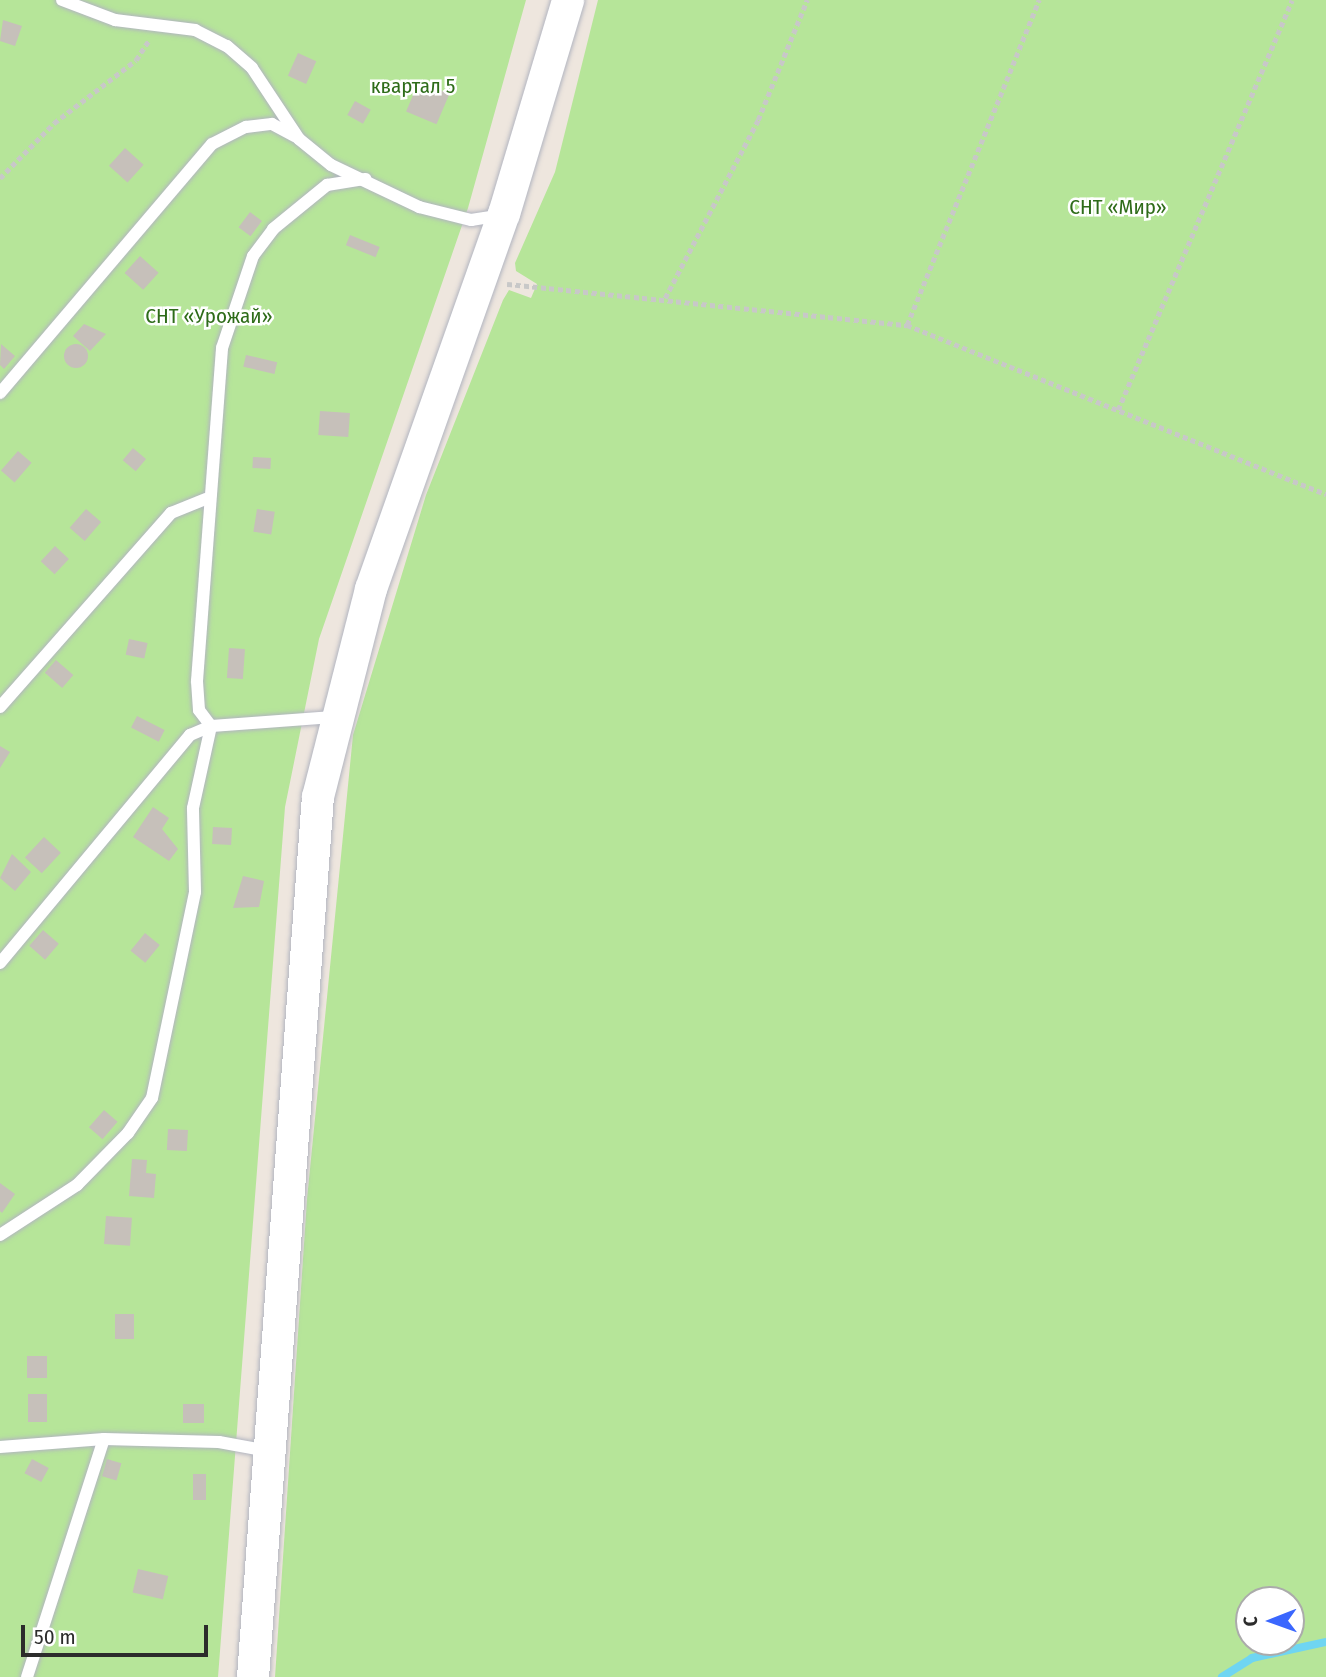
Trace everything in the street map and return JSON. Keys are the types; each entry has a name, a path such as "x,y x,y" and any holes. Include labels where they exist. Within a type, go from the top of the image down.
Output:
{"street":[{"path":"253,1677 318,797 334,717 371,589 478,281 504,214 568,0"}],"lane":[{"path":"62,0 115,20 195,30 227,46 252,68 299,139"},
{"path":"0,393 212,144 246,127 272,124 299,139 331,165 448,215 471,220 504,214"},
{"path":"0,1235 77,1185 128,1133 152,1098 195,892 193,808 211,726 199,710 197,681 211,535 206,499 219,440 222,348 253,256 308,196 327,185 366,179"},
{"path":"0,707 171,513 206,499"},
{"path":"0,963 190,735 211,726 334,717"},
{"path":"27,1677 104,1439"},
{"path":"0,1447 104,1439 219,1442 270,1452"}],"path":[{"path":"665,298 758,120 807,0"},
{"path":"907,325 1039,0"},
{"path":"1118,410 1292,0"},
{"path":"0,178 54,123 136,60 151,37"},
{"path":"478,281 665,298 907,325 1326,494"}],"green space":[{"name":"СНТ «Урожай»","path":"0,0 526,0 468,208 319,639 285,807 218,1677 0,1677"},
{"name":"СНТ «Мир»","path":"598,0 1326,0 1326,1677 275,1677 307,1199 353,735 426,495 503,300 509,290 531,298 537,284 516,271 515,263 555,172"}],"building":[{"path":"3,20 22,26 15,46 0,41"},
{"path":"298,53 316,61 306,84 288,76"},
{"path":"419,81 449,94 436,124 406,111"},
{"path":"355,101 371,110 363,124 347,115"},
{"path":"125,148 144,165 128,183 109,166"},
{"path":"250,212 262,221 251,236 239,227"},
{"path":"350,235 380,247 376,257 346,245"},
{"path":"140,256 159,273 143,290 125,273"},
{"path":"84,324 106,334 90,351 73,336"},
{"path":"1,344 15,356 4,369 0,365"},
{"path":"76,344 87,351 88,356 81,367 76,368 65,361 64,356 71,345"},
{"path":"246,355 277,362 274,374 243,367"},
{"path":"320,411 350,413 348,437 318,435"},
{"path":"133,448 146,459 136,471 123,460"},
{"path":"18,451 32,463 15,482 1,471"},
{"path":"253,457 271,458 270,469 252,468"},
{"path":"86,509 101,522 85,541 70,528"},
{"path":"257,509 275,512 271,535 253,532"},
{"path":"55,546 69,559 55,574 41,561"},
{"path":"129,639 148,643 144,659 126,655"},
{"path":"229,648 245,649 243,679 227,678"},
{"path":"56,660 73,675 62,688 45,673"},
{"path":"137,716 165,730 159,742 131,728"},
{"path":"0,746 10,752 0,768"},
{"path":"153,807 169,818 162,829 178,849 169,861 133,837"},
{"path":"213,827 232,828 231,845 212,844"},
{"path":"44,837 61,853 42,873 25,857"},
{"path":"12,854 31,872 15,891 0,878"},
{"path":"243,876 264,881 259,907 233,908"},
{"path":"43,930 59,944 45,960 29,946"},
{"path":"145,933 160,945 145,963 131,951"},
{"path":"104,1110 118,1122 102,1139 89,1127"},
{"path":"168,1129 188,1130 187,1151 167,1150"},
{"path":"132,1159 147,1160 146,1173 156,1174 154,1198 129,1196"},
{"path":"0,1183 15,1194 2,1213 0,1211"},
{"path":"106,1216 132,1218 130,1246 104,1244"},
{"path":"115,1314 134,1314 134,1339 115,1339"},
{"path":"27,1356 47,1356 47,1378 27,1378"},
{"path":"28,1394 47,1394 47,1422 28,1422"},
{"path":"183,1404 204,1404 204,1423 183,1423"},
{"path":"32,1459 49,1468 41,1482 24,1473"},
{"path":"107,1459 121,1463 116,1480 102,1476"},
{"path":"193,1474 206,1474 206,1500 193,1500"},
{"path":"138,1569 168,1576 163,1599 133,1592"}],"waterway":[{"path":"1222,1677 1252,1658 1326,1642"}],"park label":[{"name":"квартал 5","path":"413,86"}]}
